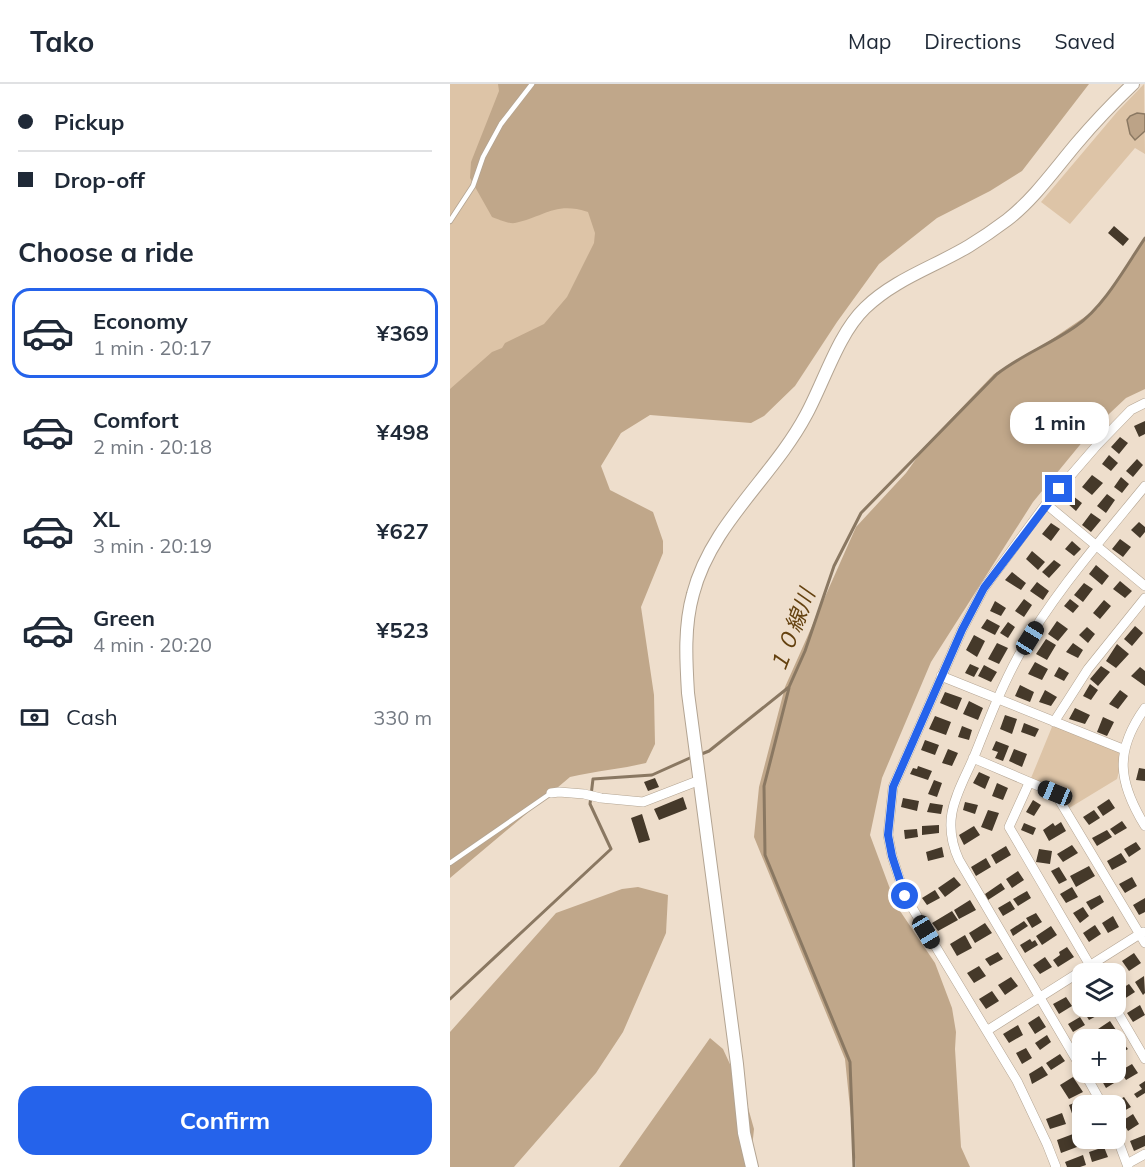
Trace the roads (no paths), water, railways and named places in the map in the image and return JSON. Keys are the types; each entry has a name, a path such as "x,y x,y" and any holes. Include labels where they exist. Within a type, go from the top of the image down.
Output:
{"street":[{"path":"752,1167 744,1133 688,693 686,654 689,613 700,573 716,541 781,454 806,416 846,333 863,309 890,287 969,246 1008,219 1029,199 1078,141 1133,84"},
{"path":"1056,1167 1017,1081 905,896 888,835 893,787 962,630 984,588 1046,504 1114,427 1131,410 1145,403"},
{"path":"1072,1053 954,849 951,811 998,699 1020,654 1058,595 1145,486"},
{"path":"1046,504 1145,586"},
{"path":"1054,722 1088,669 1145,598"},
{"path":"941,676 1125,750"},
{"path":"1145,708 1132,728 1125,750 1123,775 1127,793 1145,826"},
{"path":"973,758 1055,793 1143,936 1102,963"},
{"path":"551,793 584,794 643,802 699,780"},
{"path":"1029,783 1009,827 1089,963"},
{"path":"988,1030 1039,997 1072,980"},
{"path":"1120,1017 1145,1059"},
{"path":"1121,1149 1127,1166 1145,1154"}],"lane":[{"path":"450,221 473,186 483,157 501,124 532,84"},
{"path":"450,863 551,793"}],"waterway":[{"name":"１０線川","path":"699,755 709,751 789,687 805,651 834,566 861,513 997,374 1086,318 1114,285 1145,238"},
{"path":"789,688 764,786 765,855 850,1062 854,1167"},
{"name":"１０線川","path":"450,999 611,849 590,804 593,779 652,775 692,757"}]}
